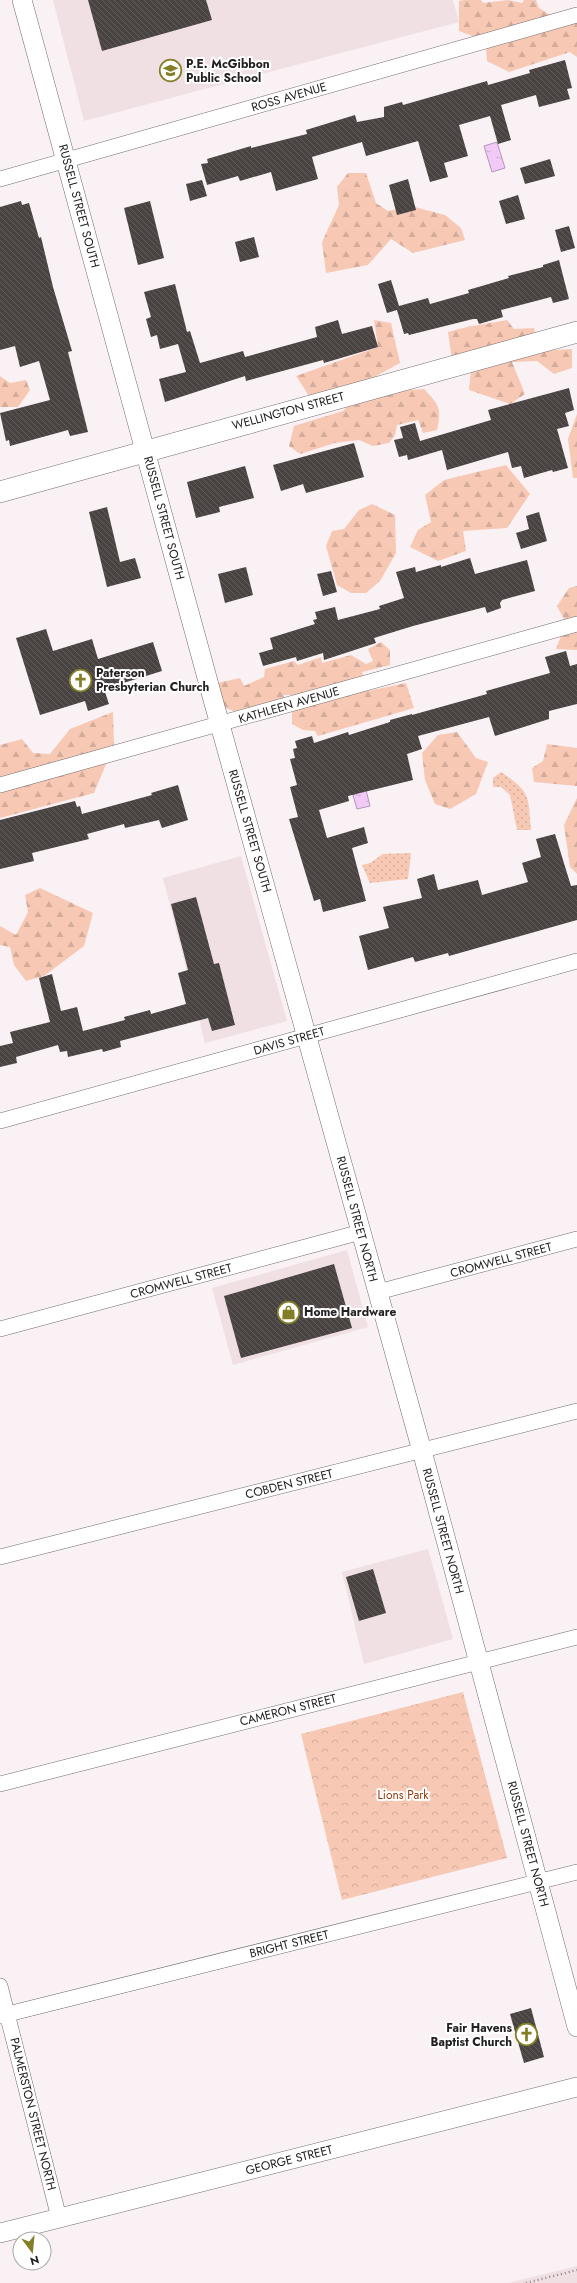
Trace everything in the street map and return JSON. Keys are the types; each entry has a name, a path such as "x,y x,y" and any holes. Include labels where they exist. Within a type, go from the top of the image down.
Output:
{"main road":[{"name":"WELLINGTON STREET","path":"0,492 577,332"}],"street":[{"name":"RUSSELL STREET SOUTH","path":"22,0 307,1036"},
{"name":"ROSS AVENUE","path":"0,179 577,15"},
{"name":"KATHLEEN AVENUE","path":"0,785 577,624"},
{"name":"DAVIS STREET","path":"0,1121 577,961"},
{"name":"RUSSELL STREET NORTH","path":"307,1036 422,1451 577,2027"},
{"name":"CROMWELL STREET","path":"0,1329 361,1232"},
{"name":"CROMWELL STREET","path":"378,1292 577,1239"},
{"name":"COBDEN STREET","path":"0,1557 577,1411"},
{"name":"CAMERON STREET","path":"0,1784 577,1637"},
{"name":"BRIGHT STREET","path":"4,2015 577,1872"},
{"name":"PALMERSTON STREET NORTH","path":"0,1986 4,2015 59,2218"},
{"name":"GEORGE STREET","path":"0,2233 577,2087"}],"path":[{"path":"526,2283 577,2270"}],"shaded area":[{"name":"P.E. McGibbon Public School","path":"53,0 453,0 459,22 84,121"},
{"path":"241,856 287,1021 205,1043 163,878"},
{"name":"Home Hardware","path":"347,1250 368,1327 233,1365 212,1288"},
{"path":"428,1549 453,1639 364,1664 342,1572"},
{"path":"577,2266 577,2283 508,2283"}],"green space":[{"path":"481,0 483,3 508,0 522,3 524,0 536,0 539,8 552,16 475,37 459,31 459,1"},
{"path":"577,20 577,57 570,52 509,72 487,61 486,49 479,40"},
{"path":"348,173 366,173 376,203 388,211 411,206 445,215 461,228 465,240 413,253 391,239 368,265 326,273 322,242 339,205 337,187"},
{"path":"374,320 391,323 400,363 376,376 379,392 424,389 438,407 439,417 437,430 423,433 418,420 397,425 395,435 389,443 373,446 359,440 335,443 300,454 289,446 294,426 343,411 351,402 311,399 296,376 378,347"},
{"path":"507,320 514,329 534,328 539,351 572,349 572,368 554,374 537,361 512,362 525,394 510,404 469,390 471,372 452,360 448,332"},
{"path":"0,376 10,383 26,380 30,390 18,407 0,407"},
{"path":"577,414 577,478 573,478 568,439"},
{"path":"506,465 530,494 507,528 463,531 466,551 438,561 410,547 418,530 431,522 425,495 444,480"},
{"path":"372,504 395,515 396,553 380,581 366,593 351,593 337,585 326,546 332,531 344,529 359,510"},
{"path":"577,586 577,650 556,649 566,623 557,606 569,588"},
{"path":"381,642 390,650 390,665 362,672 368,691 406,683 414,708 318,736 315,731 303,730 292,724 292,695 284,695 283,714 258,720 223,707 217,683 240,678 244,686 264,677 265,669 294,661 298,665 321,657 322,663 351,655 366,664 373,661 368,649"},
{"path":"113,712 114,745 94,793 0,818 0,745 22,739 33,753 50,754 70,729"},
{"path":"457,732 476,758 488,762 476,794 450,809 435,804 425,780 422,753 438,735"},
{"path":"547,744 577,748 577,786 534,782 532,768 543,761"},
{"path":"501,772 523,790 528,802 531,830 517,830 510,795 501,787 493,787 493,778"},
{"path":"577,798 577,874 570,867 564,825"},
{"path":"411,853 408,879 370,883 362,865 370,863 383,854"},
{"path":"40,888 93,913 84,946 44,976 26,981 14,965 10,947 0,945 0,926 16,935 28,912 25,895"},
{"name":"Lions Park","path":"463,1692 507,1858 342,1900 301,1734"}],"water":[{"path":"497,142 505,168 492,172 484,146"},
{"path":"364,782 370,806 357,809 350,785"}],"building":[{"path":"88,0 206,0 212,20 102,51"},
{"path":"565,60 572,88 567,89 570,99 539,107 536,95 501,105 511,140 498,144 490,116 459,125 468,156 444,163 448,177 430,182 418,141 366,156 362,142 312,157 318,179 276,191 271,172 240,181 238,176 207,185 201,164 208,163 207,159 251,146 251,148 307,134 306,130 355,115 357,122 384,117 384,107 402,102 403,105 487,81 488,85 530,73 529,70"},
{"path":"550,159 555,176 525,184 520,168"},
{"path":"408,179 416,210 397,215 389,185"},
{"path":"202,180 207,196 190,201 186,184"},
{"path":"518,195 525,219 506,224 499,201"},
{"path":"21,201 22,205 29,203 39,238 41,237 53,287 72,351 68,352 88,432 70,436 68,430 10,446 9,440 6,441 0,413 50,400 39,361 20,367 15,346 0,350 0,207"},
{"path":"150,201 164,258 138,265 124,208"},
{"path":"569,226 575,248 561,252 555,230"},
{"path":"254,237 259,257 240,262 235,242"},
{"path":"559,260 569,299 553,303 551,297 501,310 503,317 479,324 477,319 473,319 409,335 408,333 404,334 397,310 387,313 378,284 391,280 399,306 428,298 430,304 469,293 468,290 509,278 508,276 543,267 543,265"},
{"path":"175,284 187,332 190,331 200,363 243,351 245,357 317,337 315,327 338,320 342,334 372,326 378,347 324,363 323,360 246,381 245,376 165,402 159,379 186,372 178,344 160,349 157,335 151,337 146,319 151,317 144,292"},
{"path":"569,388 574,410 565,413 569,426 557,429 568,468 553,472 552,470 524,478 521,466 512,468 508,452 447,470 442,450 408,460 407,455 399,457 394,440 403,438 400,427 415,423 420,441 491,420 488,410"},
{"path":"354,443 364,477 306,493 303,484 281,491 273,465"},
{"path":"245,466 254,498 219,507 220,512 196,518 187,482"},
{"path":"107,507 120,562 135,558 141,578 107,587 89,512"},
{"path":"539,512 547,541 521,549 516,533 529,529 526,516"},
{"path":"470,558 475,574 527,560 535,591 502,600 500,603 501,608 487,613 485,607 413,626 374,638 376,643 324,660 323,653 297,661 296,657 263,666 259,653 273,649 270,638 315,624 313,620 317,619 315,612 335,607 338,620 380,609 379,606 404,598 396,572 415,567 416,572 441,565 441,567"},
{"path":"246,567 253,595 225,603 218,574"},
{"path":"331,571 337,592 323,596 317,574"},
{"name":"Paterson Presbyterian Church","path":"46,629 53,651 92,639 98,659 153,642 162,671 104,689 109,704 88,711 85,701 40,715 16,638"},
{"path":"566,651 570,666 577,664 577,704 549,711 549,719 495,736 489,717 418,736 422,749 407,754 413,780 348,796 349,801 319,810 327,838 364,827 368,843 352,848 366,901 323,912 320,899 314,901 289,819 298,817 290,787 297,785 290,759 295,758 293,749 297,748 295,741 312,736 314,743 348,732 349,735 390,722 390,720 487,694 486,691 550,673 545,657"},
{"path":"178,785 188,820 162,828 159,820 125,828 124,824 87,834 89,839 32,853 34,861 0,869 0,820 75,801 77,807 80,806 82,814 152,795 151,793"},
{"path":"555,834 571,886 577,885 577,920 449,956 448,953 415,962 413,957 368,970 359,936 389,928 383,907 422,898 417,879 434,874 438,890 478,880 482,895 528,882 522,863 541,857 536,839"},
{"path":"196,897 214,964 219,963 235,1025 212,1031 208,1018 120,1041 121,1047 103,1052 102,1049 68,1057 67,1051 60,1052 58,1045 16,1057 17,1063 0,1067 0,1046 13,1043 10,1032 50,1022 39,978 52,974 61,1011 77,1007 83,1031 125,1020 124,1017 150,1010 151,1014 186,1004 178,973 188,970 171,904"},
{"name":"Home Hardware","path":"334,1264 352,1328 241,1358 224,1296"},
{"path":"373,1569 386,1613 359,1621 346,1577"},
{"name":"Fair Havens Baptist Church","path":"531,2008 544,2057 524,2063 510,2014"}],"place":[{"name":"P.E. McGibbon Public School","path":"171,71"},
{"name":"Paterson Presbyterian Church","path":"81,680"},
{"name":"Home Hardware","path":"288,1312"},
{"name":"Fair Havens Baptist Church","path":"527,2035"}]}
